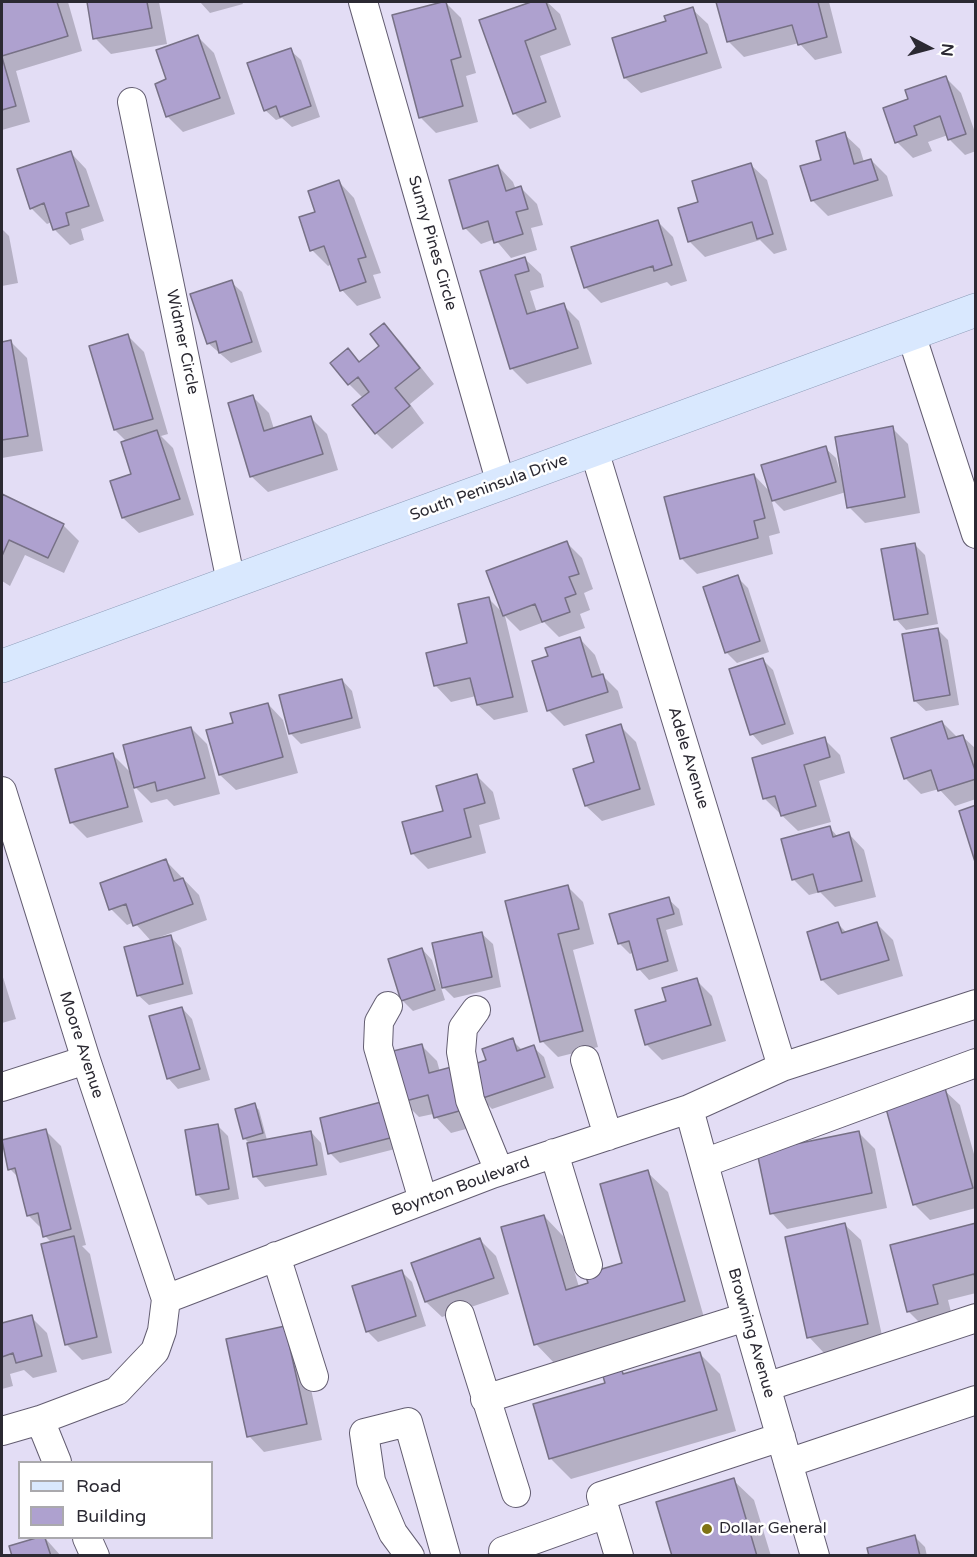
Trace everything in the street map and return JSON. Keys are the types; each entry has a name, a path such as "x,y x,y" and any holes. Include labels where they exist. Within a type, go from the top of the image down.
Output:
{"main road":[{"name":"South Peninsula Drive","path":"2,666 975,310"}],"street":[{"name":"Sunny Pines Circle","path":"363,2 501,484"},
{"name":"Widmer Circle","path":"132,102 231,582"},
{"path":"911,334 975,534"},
{"name":"Adele Avenue","path":"594,450 782,1067"},
{"name":"Moore Avenue","path":"2,791 86,1060 166,1299"},
{"name":"Boynton Boulevard","path":"166,1299 499,1172 689,1109 782,1067 975,1004"},
{"path":"388,1006 379,1022 378,1047 423,1200"},
{"path":"476,1010 463,1028 461,1052 470,1101 499,1172"},
{"path":"2,1087 86,1060"},
{"path":"585,1060 608,1136"},
{"path":"704,1163 975,1063"},
{"name":"Browning Avenue","path":"689,1109 815,1556"},
{"path":"554,1153 588,1265"},
{"path":"276,1256 314,1377"},
{"path":"2,1431 40,1420 117,1391 155,1351 162,1331 166,1299"},
{"path":"460,1316 516,1493"},
{"path":"485,1399 746,1317"},
{"path":"766,1388 975,1318"},
{"path":"619,1556 601,1496 975,1401"},
{"path":"40,1420 57,1461"},
{"path":"410,1556 393,1533 371,1482 364,1433 408,1422 446,1556"},
{"path":"504,1556 503,1551 606,1514"},
{"path":"87,1539 95,1556"}],"building":[{"path":"2,2 57,2 68,36 2,56"},
{"path":"87,2 147,2 152,28 93,39"},
{"path":"446,2 461,57 451,60 463,106 419,118 392,15"},
{"path":"531,2 546,2 556,29 525,41 546,102 513,114 479,20"},
{"path":"716,2 818,2 827,37 798,45 792,25 727,42"},
{"path":"693,7 707,53 624,78 612,38 666,21 664,16"},
{"path":"198,35 220,98 166,117 155,84 166,79 156,50"},
{"path":"291,48 311,106 280,117 276,106 264,111 247,63"},
{"path":"2,57 16,106 2,110"},
{"path":"946,76 966,134 948,140 940,116 914,126 917,135 895,143 883,108 908,99 905,90"},
{"path":"845,132 854,164 871,159 878,180 811,201 800,166 821,160 816,141"},
{"path":"71,151 89,206 66,213 69,225 53,230 44,203 30,209 17,169"},
{"path":"751,163 773,234 757,239 752,222 688,242 678,208 698,202 692,181"},
{"path":"498,165 506,191 521,186 528,209 516,212 523,234 494,243 488,221 463,229 449,180"},
{"path":"339,180 366,257 358,259 366,282 340,291 324,246 310,251 299,217 315,212 308,191"},
{"path":"658,220 672,265 654,271 653,266 584,288 571,247"},
{"path":"525,257 529,271 515,275 527,314 564,303 578,348 510,369 480,271"},
{"path":"232,280 252,342 219,353 216,341 207,344 190,294"},
{"path":"384,323 420,368 395,388 410,406 375,434 352,405 369,392 358,377 348,385 330,363 348,348 359,362 379,346 370,334"},
{"path":"128,334 153,419 114,430 89,346"},
{"path":"11,340 28,436 2,440 2,342"},
{"path":"253,395 264,431 311,416 323,454 250,477 228,403"},
{"path":"893,426 905,497 847,508 835,437"},
{"path":"157,430 180,499 122,518 110,481 131,474 121,442"},
{"path":"826,446 836,482 772,501 761,465"},
{"path":"754,474 765,518 754,521 758,538 680,559 664,497"},
{"path":"2,494 64,524 48,558 9,540 2,556"},
{"path":"567,541 579,574 569,577 576,594 565,598 570,612 542,622 535,604 503,616 486,571"},
{"path":"915,543 928,614 894,620 881,549"},
{"path":"738,575 760,641 725,653 703,587"},
{"path":"489,597 513,697 477,705 470,678 434,686 426,653 467,643 458,604"},
{"path":"938,628 950,695 914,701 902,634"},
{"path":"580,637 592,677 603,674 608,692 547,711 532,661 548,656 545,648"},
{"path":"763,658 785,724 750,735 729,669"},
{"path":"342,679 352,718 289,734 279,695"},
{"path":"268,703 283,757 219,775 206,730 233,723 230,713"},
{"path":"942,721 948,739 963,735 976,779 938,791 931,770 904,779 891,738"},
{"path":"621,724 640,789 585,806 573,769 594,762 586,735"},
{"path":"191,727 205,778 157,791 155,782 134,788 123,745"},
{"path":"825,737 830,757 804,765 816,806 781,816 775,796 763,799 752,758"},
{"path":"113,753 128,807 70,823 55,769"},
{"path":"477,774 485,803 464,809 471,837 411,854 402,822 443,811 436,786"},
{"path":"976,805 976,865 959,811"},
{"path":"830,826 833,837 849,832 862,881 818,892 813,874 792,880 781,839"},
{"path":"166,859 174,881 183,878 193,904 133,926 126,904 109,910 100,883"},
{"path":"568,885 579,929 558,934 583,1031 540,1042 505,901"},
{"path":"669,897 674,914 657,919 668,961 637,970 629,941 618,944 609,914"},
{"path":"838,922 842,933 877,922 889,960 821,980 807,932"},
{"path":"482,932 492,977 442,988 432,943"},
{"path":"171,935 183,984 137,996 124,947"},
{"path":"422,948 435,990 401,1001 388,959"},
{"path":"697,978 711,1025 645,1045 635,1010 666,1001 662,988"},
{"path":"182,1007 200,1069 167,1079 149,1016"},
{"path":"513,1038 517,1051 534,1045 545,1077 480,1099 469,1066 486,1060 482,1049"},
{"path":"422,1044 429,1073 459,1065 470,1108 434,1118 428,1095 402,1102 389,1052"},
{"path":"945,1088 973,1188 913,1205 885,1105"},
{"path":"385,1101 394,1137 328,1154 320,1118"},
{"path":"255,1103 263,1133 243,1139 235,1109"},
{"path":"218,1124 229,1189 196,1195 185,1130"},
{"path":"46,1129 71,1229 43,1237 38,1213 27,1216 15,1168 8,1170 2,1140"},
{"path":"311,1131 317,1165 253,1177 247,1143"},
{"path":"859,1131 872,1193 770,1214 757,1152"},
{"path":"648,1170 685,1301 534,1345 501,1227 544,1215 566,1290 588,1283 585,1274 622,1263 600,1184"},
{"path":"845,1223 868,1324 807,1338 785,1237"},
{"path":"976,1223 976,1281 974,1274 933,1285 938,1304 907,1312 890,1245"},
{"path":"74,1236 97,1337 65,1345 41,1244"},
{"path":"480,1238 494,1278 425,1302 411,1263"},
{"path":"402,1270 416,1316 366,1332 352,1286"},
{"path":"32,1315 42,1356 16,1363 13,1353 2,1357 2,1323"},
{"path":"285,1326 307,1424 247,1437 226,1339"},
{"path":"700,1352 717,1410 549,1459 533,1404 605,1383 602,1373 621,1367 623,1374"},
{"name":"Dollar General","path":"734,1478 757,1556 672,1556 656,1502"},
{"path":"915,1535 920,1556 869,1556 867,1548"},
{"path":"33,1539 45,1539 51,1556 12,1556 9,1546"}],"place":[{"name":"Dollar General","path":"707,1529"}]}
